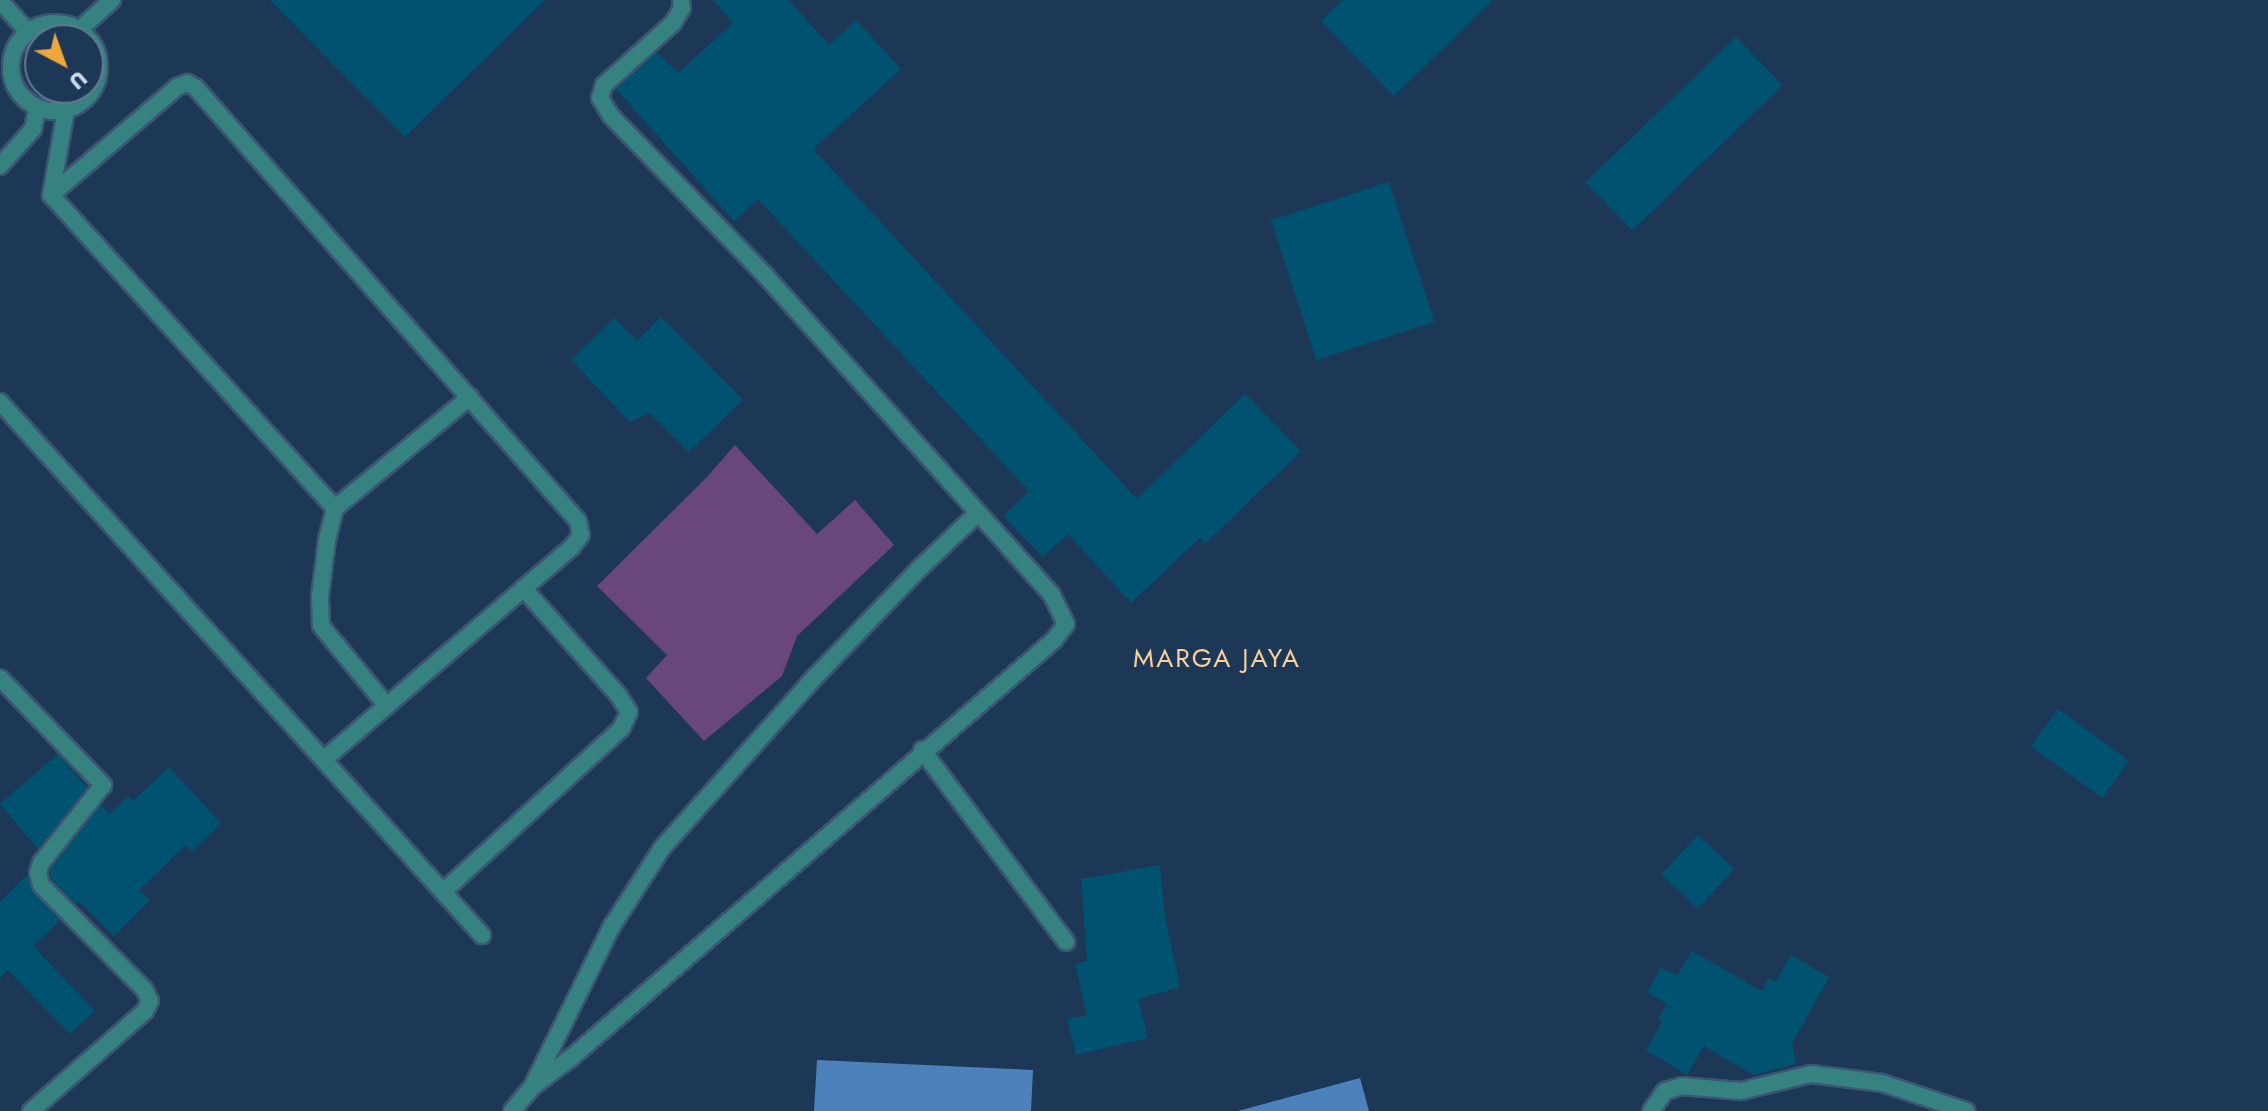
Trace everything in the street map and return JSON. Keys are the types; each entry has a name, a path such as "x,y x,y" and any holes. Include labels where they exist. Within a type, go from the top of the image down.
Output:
{"street":[{"path":"86,24 112,0"},
{"path":"512,1111 532,1087 572,1057 922,750 1054,640 1066,624 1052,595 765,275 611,116 600,98 604,85 673,23 682,8 681,0"},
{"path":"0,1 24,28"},
{"path":"24,38 13,54 11,76 24,98"},
{"path":"51,195 177,87 187,83 207,100 578,521 581,535 572,547 325,759"},
{"path":"32,104 37,108 66,110 75,104"},
{"path":"0,166 33,129 37,108"},
{"path":"51,195 66,110"},
{"path":"51,195 335,508"},
{"path":"387,706 321,626 322,570 335,508 470,397"},
{"path":"0,402 482,935"},
{"path":"532,1087 612,926 662,848 815,677 978,513"},
{"path":"444,891 621,729 629,712 619,696 523,588"},
{"path":"0,678 103,785 41,863 38,873 41,885 144,989 150,1001 145,1011 31,1111"},
{"path":"922,750 1066,942"},
{"path":"1651,1111 1665,1091 1682,1086 1741,1091 1811,1074 1882,1083 1966,1111"}],"shaded area":[{"path":"735,445 817,534 855,500 894,545 797,636 782,676 704,741 646,678 667,655 597,586"}],"water":[{"path":"817,1060 1033,1070 1031,1111 814,1111"},
{"path":"1360,1078 1369,1111 1238,1111"}],"building":[{"path":"270,0 545,0 405,137"},
{"path":"713,0 789,0 829,45 856,20 901,69 813,149 1137,499 1245,394 1301,451 1205,544 1200,538 1131,603 1068,534 1043,557 1003,516 1029,491 758,199 734,221 616,89 657,52 678,73 733,23"},
{"path":"1343,0 1493,0 1394,96 1321,21"},
{"path":"1736,37 1783,85 1632,230 1586,182"},
{"path":"1389,182 1434,322 1316,360 1271,220"},
{"path":"661,317 743,400 689,452 650,413 630,422 571,360 614,318 637,341"},
{"path":"2058,709 2129,761 2102,798 2031,746"},
{"path":"58,754 87,788 38,849 0,804"},
{"path":"169,767 221,823 192,851 186,845 139,890 150,900 114,936 79,901 76,904 51,879 51,868 101,805 110,814 128,796 133,801"},
{"path":"1698,835 1735,869 1698,909 1661,874"},
{"path":"1160,865 1165,916 1180,987 1138,999 1148,1038 1076,1055 1067,1019 1087,1015 1075,964 1087,961 1081,879"},
{"path":"27,875 33,892 60,920 33,946 95,1011 70,1034 8,970 0,978 0,902"},
{"path":"1692,951 1762,991 1769,978 1775,982 1791,955 1829,977 1792,1044 1796,1064 1754,1075 1704,1046 1687,1075 1646,1050 1662,1022 1658,1020 1667,1004 1647,992 1661,967 1677,976"}],"district":[{"name":"MARGA JAYA","path":"1217,659"}]}
